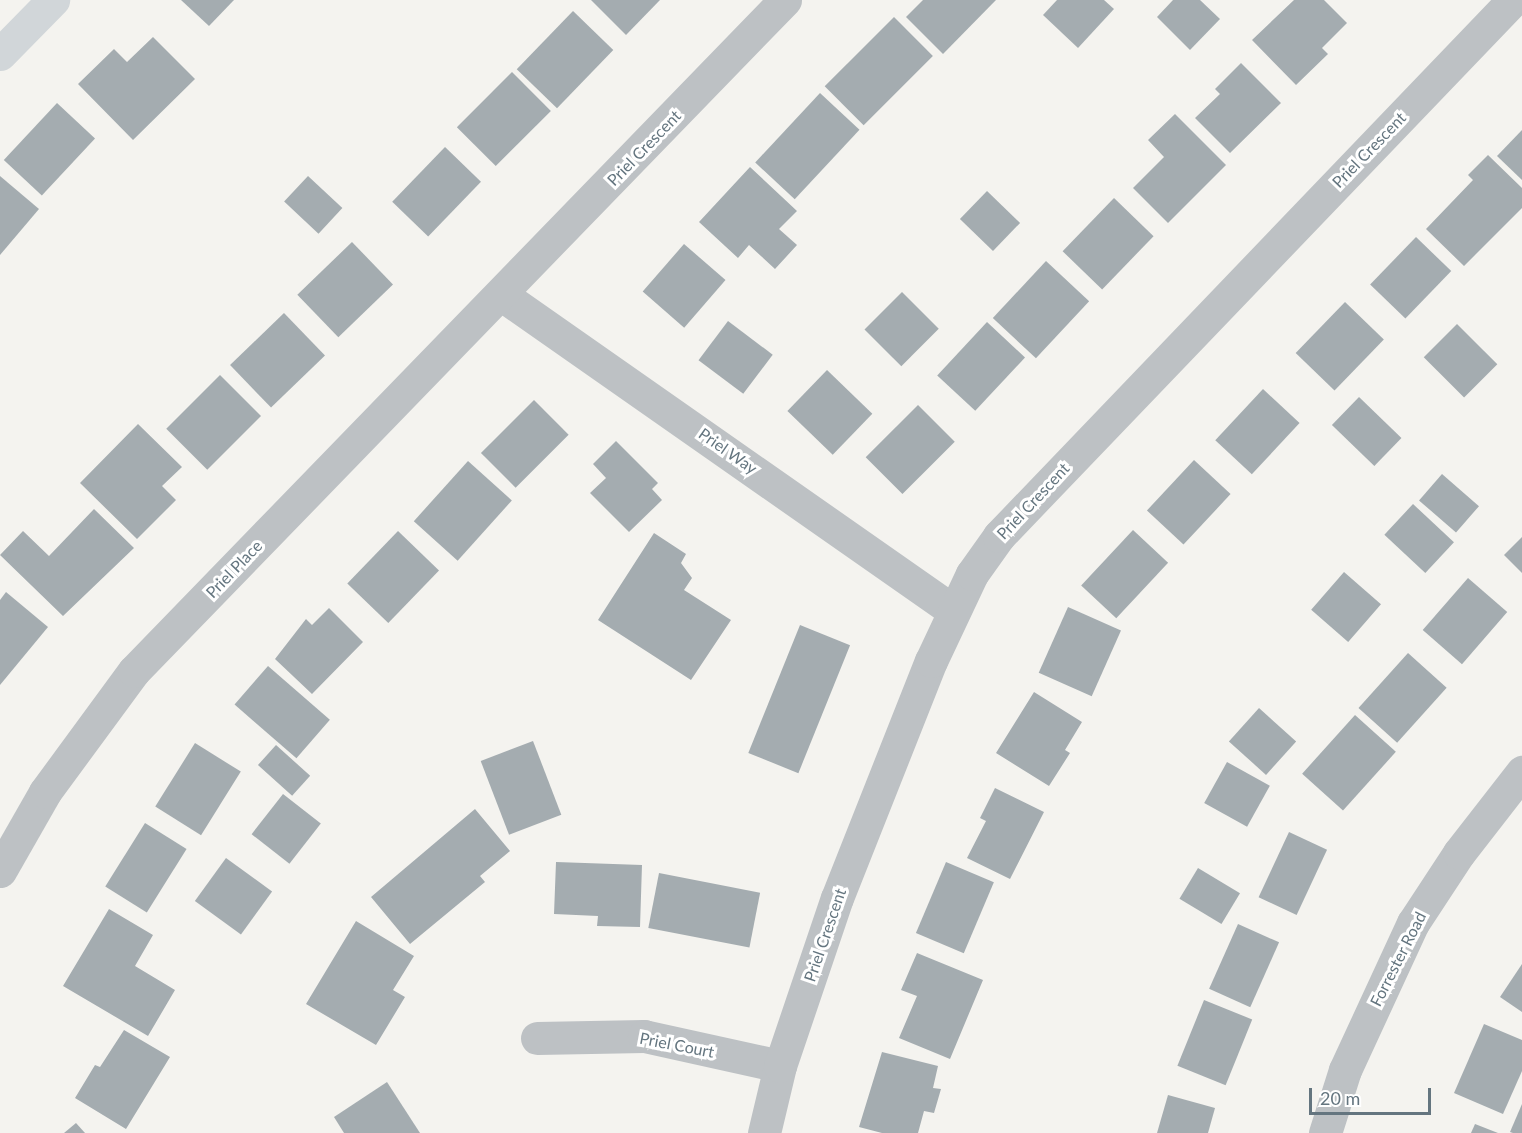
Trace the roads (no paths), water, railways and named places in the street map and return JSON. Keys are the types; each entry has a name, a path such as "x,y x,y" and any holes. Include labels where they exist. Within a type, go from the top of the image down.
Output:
{"main road":[{"path":"0,54 52,0"}],"street":[{"name":"Priel Crescent","path":"502,295 785,0"},
{"name":"Priel Crescent","path":"764,1133 780,1066 837,898 952,610 999,536 1513,0"},
{"name":"Priel Way","path":"502,295 952,610"},
{"name":"Priel Place","path":"0,871 45,792 134,671 502,295"},
{"name":"Forrester Road","path":"1325,1133 1345,1071 1413,923 1459,853 1522,772"},
{"name":"Priel Court","path":"537,1038 644,1036 780,1066"}]}
